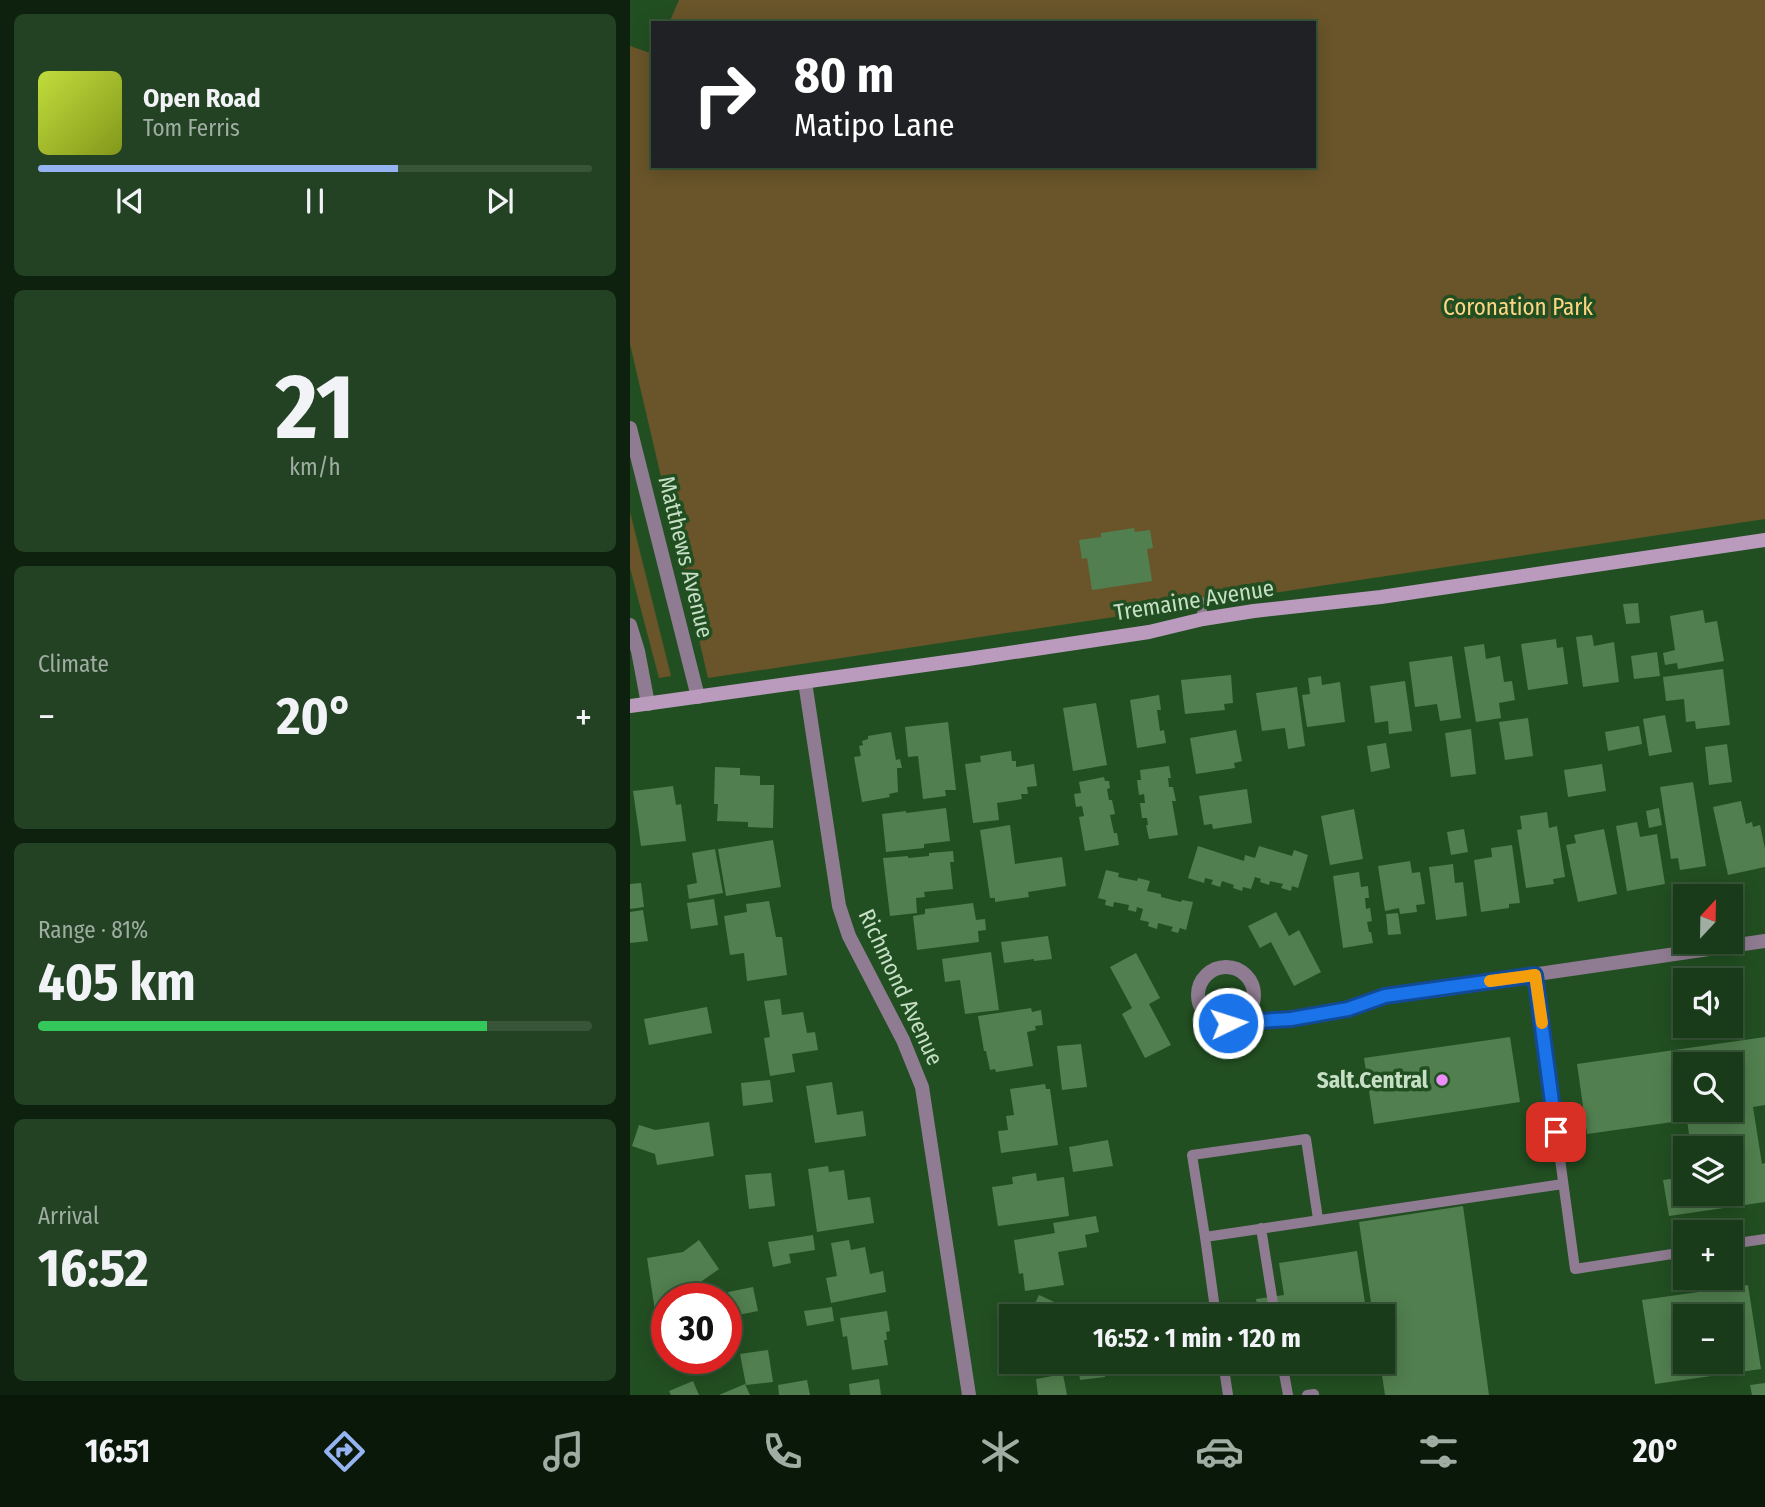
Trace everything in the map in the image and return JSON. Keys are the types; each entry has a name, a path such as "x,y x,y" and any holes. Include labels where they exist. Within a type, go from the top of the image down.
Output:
{"main road":[{"name":"Tremaine Avenue","path":"630,706 1149,632 1203,619 1254,611 1381,597 1765,540"}],"street":[{"name":"Matthews Avenue","path":"630,428 698,697"},
{"path":"630,625 648,704"},
{"name":"Richmond Avenue","path":"805,681 839,906 849,936 903,1040 922,1087 969,1395"},
{"path":"1228,1023 1238,1021 1251,1009 1254,991 1246,975 1238,969 1220,968 1211,971 1199,986 1199,1004 1211,1019 1228,1023 1291,1019 1348,1009 1385,996 1765,941"},
{"path":"1254,1000 1273,1015 1291,1019"}],"lane":[{"path":"1201,602 1203,619"},
{"path":"1535,975 1575,1269 1673,1254"},
{"path":"1214,1304 1192,1155 1306,1139 1318,1219"},
{"path":"1205,1237 1563,1184"},
{"path":"1261,1228 1273,1304"},
{"path":"1743,1242 1765,1239"},
{"path":"1225,1374 1228,1395"},
{"path":"1284,1374 1288,1395"}],"green space":[{"name":"Coronation Park","path":"679,0 1765,0 1765,519 708,678 630,344 630,46 651,53 651,168 1316,168 1316,21 670,21"},
{"path":"630,512 671,676 659,678 630,568"}],"building":[{"path":"1134,528 1135,532 1150,530 1153,548 1147,549 1152,581 1092,590 1087,558 1082,559 1079,540 1101,537 1101,533"},
{"path":"1638,603 1640,623 1626,624 1623,604"},
{"path":"1703,610 1705,623 1717,621 1724,661 1678,669 1677,663 1665,665 1663,653 1675,650 1670,616"},
{"path":"1592,635 1594,646 1614,642 1619,682 1583,687 1576,637"},
{"path":"1556,639 1557,648 1563,647 1568,684 1528,690 1521,644"},
{"path":"1484,644 1486,659 1500,656 1504,682 1512,681 1515,700 1499,703 1501,718 1476,722 1464,647"},
{"path":"1657,652 1660,676 1634,679 1631,656"},
{"path":"1452,656 1461,718 1440,721 1437,704 1415,707 1409,662"},
{"path":"1723,669 1730,725 1696,729 1695,721 1686,722 1684,699 1666,701 1663,677"},
{"path":"1231,675 1233,703 1224,704 1225,710 1185,714 1181,680"},
{"path":"1321,676 1322,685 1340,682 1345,722 1307,727 1302,695 1310,694 1308,678"},
{"path":"1405,681 1412,731 1389,734 1388,721 1375,723 1370,686"},
{"path":"1297,687 1305,746 1288,749 1285,728 1262,731 1256,693"},
{"path":"1159,695 1161,710 1157,710 1160,731 1164,730 1166,743 1137,748 1130,700"},
{"path":"1096,703 1107,765 1073,771 1063,708"},
{"path":"1665,715 1672,752 1649,756 1643,719"},
{"path":"1528,718 1533,756 1505,760 1499,722"},
{"path":"948,722 956,790 945,790 946,796 923,799 918,756 908,757 905,727"},
{"path":"1639,726 1642,744 1608,751 1605,732"},
{"path":"1471,729 1476,774 1451,777 1445,733"},
{"path":"1236,730 1242,761 1234,763 1235,768 1196,774 1190,738"},
{"path":"891,732 896,760 900,759 902,768 897,768 898,792 889,794 890,797 862,802 854,757 861,756 859,746 863,745 862,741 868,739 868,736"},
{"path":"1386,743 1390,768 1371,772 1367,746"},
{"path":"1727,744 1732,782 1709,785 1705,747"},
{"path":"1011,751 1016,767 1034,764 1037,786 1027,787 1028,794 1021,794 1022,799 997,803 999,820 973,823 965,764 981,762 980,756"},
{"path":"1602,764 1606,791 1568,797 1564,770"},
{"path":"1169,766 1169,787 1173,787 1176,801 1172,801 1178,835 1149,839 1147,818 1142,818 1140,803 1145,803 1144,794 1139,795 1137,780 1141,780 1140,770"},
{"path":"715,767 740,768 740,775 760,776 760,785 774,785 773,828 748,827 748,822 717,821 718,804 714,804"},
{"path":"1104,777 1105,781 1109,781 1109,800 1112,800 1115,814 1110,815 1119,845 1085,851 1079,817 1084,816 1082,806 1076,807 1074,794 1081,793 1079,782"},
{"path":"1693,782 1706,866 1680,870 1678,858 1671,859 1660,787"},
{"path":"673,786 676,805 681,804 686,841 641,846 633,791"},
{"path":"1247,789 1252,823 1213,829 1212,824 1204,825 1199,796"},
{"path":"1741,801 1746,824 1752,822 1753,827 1760,825 1765,849 1765,867 1728,875 1713,807"},
{"path":"946,808 950,841 924,844 924,848 886,852 882,814"},
{"path":"1659,808 1662,825 1649,828 1646,811"},
{"path":"1354,809 1363,859 1330,865 1321,816"},
{"path":"1547,812 1549,828 1557,826 1565,877 1553,879 1554,884 1526,888 1517,830 1522,829 1520,816"},
{"path":"1637,822 1640,837 1657,834 1665,884 1627,891 1616,826"},
{"path":"1010,825 1015,864 1062,857 1066,886 1028,892 1029,897 995,902 995,898 990,898 980,830"},
{"path":"1464,829 1468,852 1451,855 1447,832"},
{"path":"1604,829 1617,894 1578,902 1566,845 1576,843 1574,835"},
{"path":"773,840 781,887 726,896 718,849"},
{"path":"1512,845 1520,903 1509,904 1509,908 1481,912 1474,860 1492,857 1491,848"},
{"path":"1198,846 1244,861 1245,855 1255,858 1259,846 1292,856 1294,850 1308,855 1298,888 1292,886 1291,891 1281,888 1283,884 1270,881 1269,885 1255,877 1251,889 1243,887 1242,891 1222,881 1220,887 1211,884 1213,880 1205,878 1204,883 1188,878"},
{"path":"715,849 723,893 689,899 687,885 697,883 692,853"},
{"path":"953,851 954,862 950,862 953,889 924,892 925,897 916,898 917,913 890,916 883,858 929,856 929,853"},
{"path":"1410,861 1412,873 1420,872 1425,904 1416,905 1417,912 1400,914 1399,908 1385,911 1378,866"},
{"path":"1453,864 1455,883 1463,882 1467,916 1436,920 1429,867"},
{"path":"1106,870 1119,873 1118,877 1150,881 1147,891 1161,894 1161,897 1193,902 1186,930 1180,928 1178,933 1171,931 1173,927 1158,923 1157,929 1148,926 1149,922 1140,920 1143,909 1137,907 1136,912 1128,910 1129,905 1114,902 1113,907 1105,905 1106,900 1098,898"},
{"path":"1359,872 1361,887 1368,886 1366,909 1370,908 1372,921 1367,922 1373,943 1343,948 1333,876"},
{"path":"641,883 644,907 630,909 630,884"},
{"path":"714,899 718,925 691,929 687,903"},
{"path":"769,901 776,937 782,937 787,975 747,981 744,953 730,955 724,916 747,912 746,904"},
{"path":"973,903 976,920 985,919 986,930 978,931 979,942 917,950 913,916 925,914 925,909"},
{"path":"643,910 648,941 630,943 630,912"},
{"path":"1276,912 1289,936 1299,930 1321,972 1294,986 1271,942 1260,948 1248,926"},
{"path":"1398,913 1401,934 1388,935 1386,914"},
{"path":"1048,936 1052,959 1004,963 1001,942"},
{"path":"991,952 999,1010 965,1014 960,980 945,982 942,959"},
{"path":"1136,953 1160,998 1149,1004 1171,1045 1145,1058 1122,1014 1132,1008 1110,967"},
{"path":"780,999 782,1015 803,1012 807,1033 815,1032 818,1050 792,1054 795,1072 770,1076 764,1038 770,1037 764,1001"},
{"path":"707,1007 712,1033 649,1045 644,1019"},
{"path":"1031,1008 1032,1012 1041,1010 1043,1025 1035,1026 1036,1030 1027,1032 1033,1066 996,1072 995,1069 990,1070 978,1016"},
{"name":"Salt.Central","path":"1510,1037 1520,1102 1374,1124 1364,1058"},
{"path":"1765,1037 1765,1105 1753,1107 1762,1164 1765,1163 1765,1202 1743,1205 1743,1136 1689,1136 1687,1122 1743,1122 1743,1052 1673,1052 1673,1122 1587,1134 1577,1064"},
{"path":"1081,1044 1087,1087 1062,1090 1057,1046"},
{"path":"770,1080 773,1102 743,1106 741,1083"},
{"path":"832,1082 837,1115 863,1111 866,1136 815,1143 806,1086"},
{"path":"1045,1084 1046,1089 1050,1089 1058,1145 1001,1153 998,1131 1008,1130 1006,1116 1014,1115 1010,1089"},
{"path":"709,1122 714,1156 657,1165 655,1154 632,1146 639,1125 655,1130"},
{"path":"1108,1140 1113,1166 1073,1172 1069,1147"},
{"path":"828,1166 829,1172 844,1170 848,1200 870,1197 874,1223 817,1232 808,1169"},
{"path":"771,1173 775,1206 749,1209 745,1175"},
{"path":"1036,1173 1037,1181 1064,1177 1069,1216 998,1226 992,1187 1013,1184 1012,1177"},
{"path":"1673,1179 1673,1206 1738,1206 1669,1216 1663,1180"},
{"path":"1463,1206 1489,1395 1385,1395 1382,1374 1395,1374 1395,1304 1371,1304 1359,1222"},
{"path":"1096,1216 1099,1232 1085,1235 1087,1247 1058,1252 1064,1285 1025,1291 1023,1273 1019,1274 1014,1240 1055,1233 1053,1223"},
{"path":"813,1235 815,1250 789,1254 791,1263 773,1267 768,1242"},
{"path":"699,1240 719,1269 699,1283 651,1284 647,1258 683,1252"},
{"path":"849,1240 851,1250 865,1247 870,1274 883,1271 886,1292 831,1303 826,1278 837,1276 831,1243"},
{"path":"1357,1251 1365,1304 1257,1304 1256,1299 1284,1295 1279,1263"},
{"path":"1748,1285 1761,1369 1743,1372 1743,1304 1673,1304 1673,1374 1726,1374 1655,1384 1642,1300 1713,1290 1743,1290 1743,1286"},
{"path":"753,1287 758,1311 742,1314 742,1289"},
{"path":"1039,1295 1059,1304 1035,1304"},
{"path":"832,1307 834,1321 807,1326 804,1311"},
{"path":"887,1311 890,1331 886,1332 887,1340 884,1340 888,1365 852,1370 847,1336 843,1337 840,1318"},
{"path":"768,1350 773,1382 746,1385 742,1354"},
{"path":"1063,1374 1067,1395 1038,1395 1036,1379"},
{"path":"1079,1374 1105,1374 1105,1377 1080,1380"},
{"path":"879,1379 881,1395 850,1395 849,1384"},
{"path":"807,1380 810,1395 779,1395 778,1385"},
{"path":"693,1381 699,1395 671,1395 669,1391"},
{"path":"1765,1383 1765,1395 1752,1395 1750,1385"},
{"path":"745,1384 750,1395 719,1395"}],"slow traffic":[{"path":"1490,981 1535,975 1542,1023"}],"place":[{"name":"Salt.Central","path":"1442,1080"}],"route":[{"path":"1228,1023 1291,1019 1348,1009 1385,996 1535,975 1556,1132"}]}
